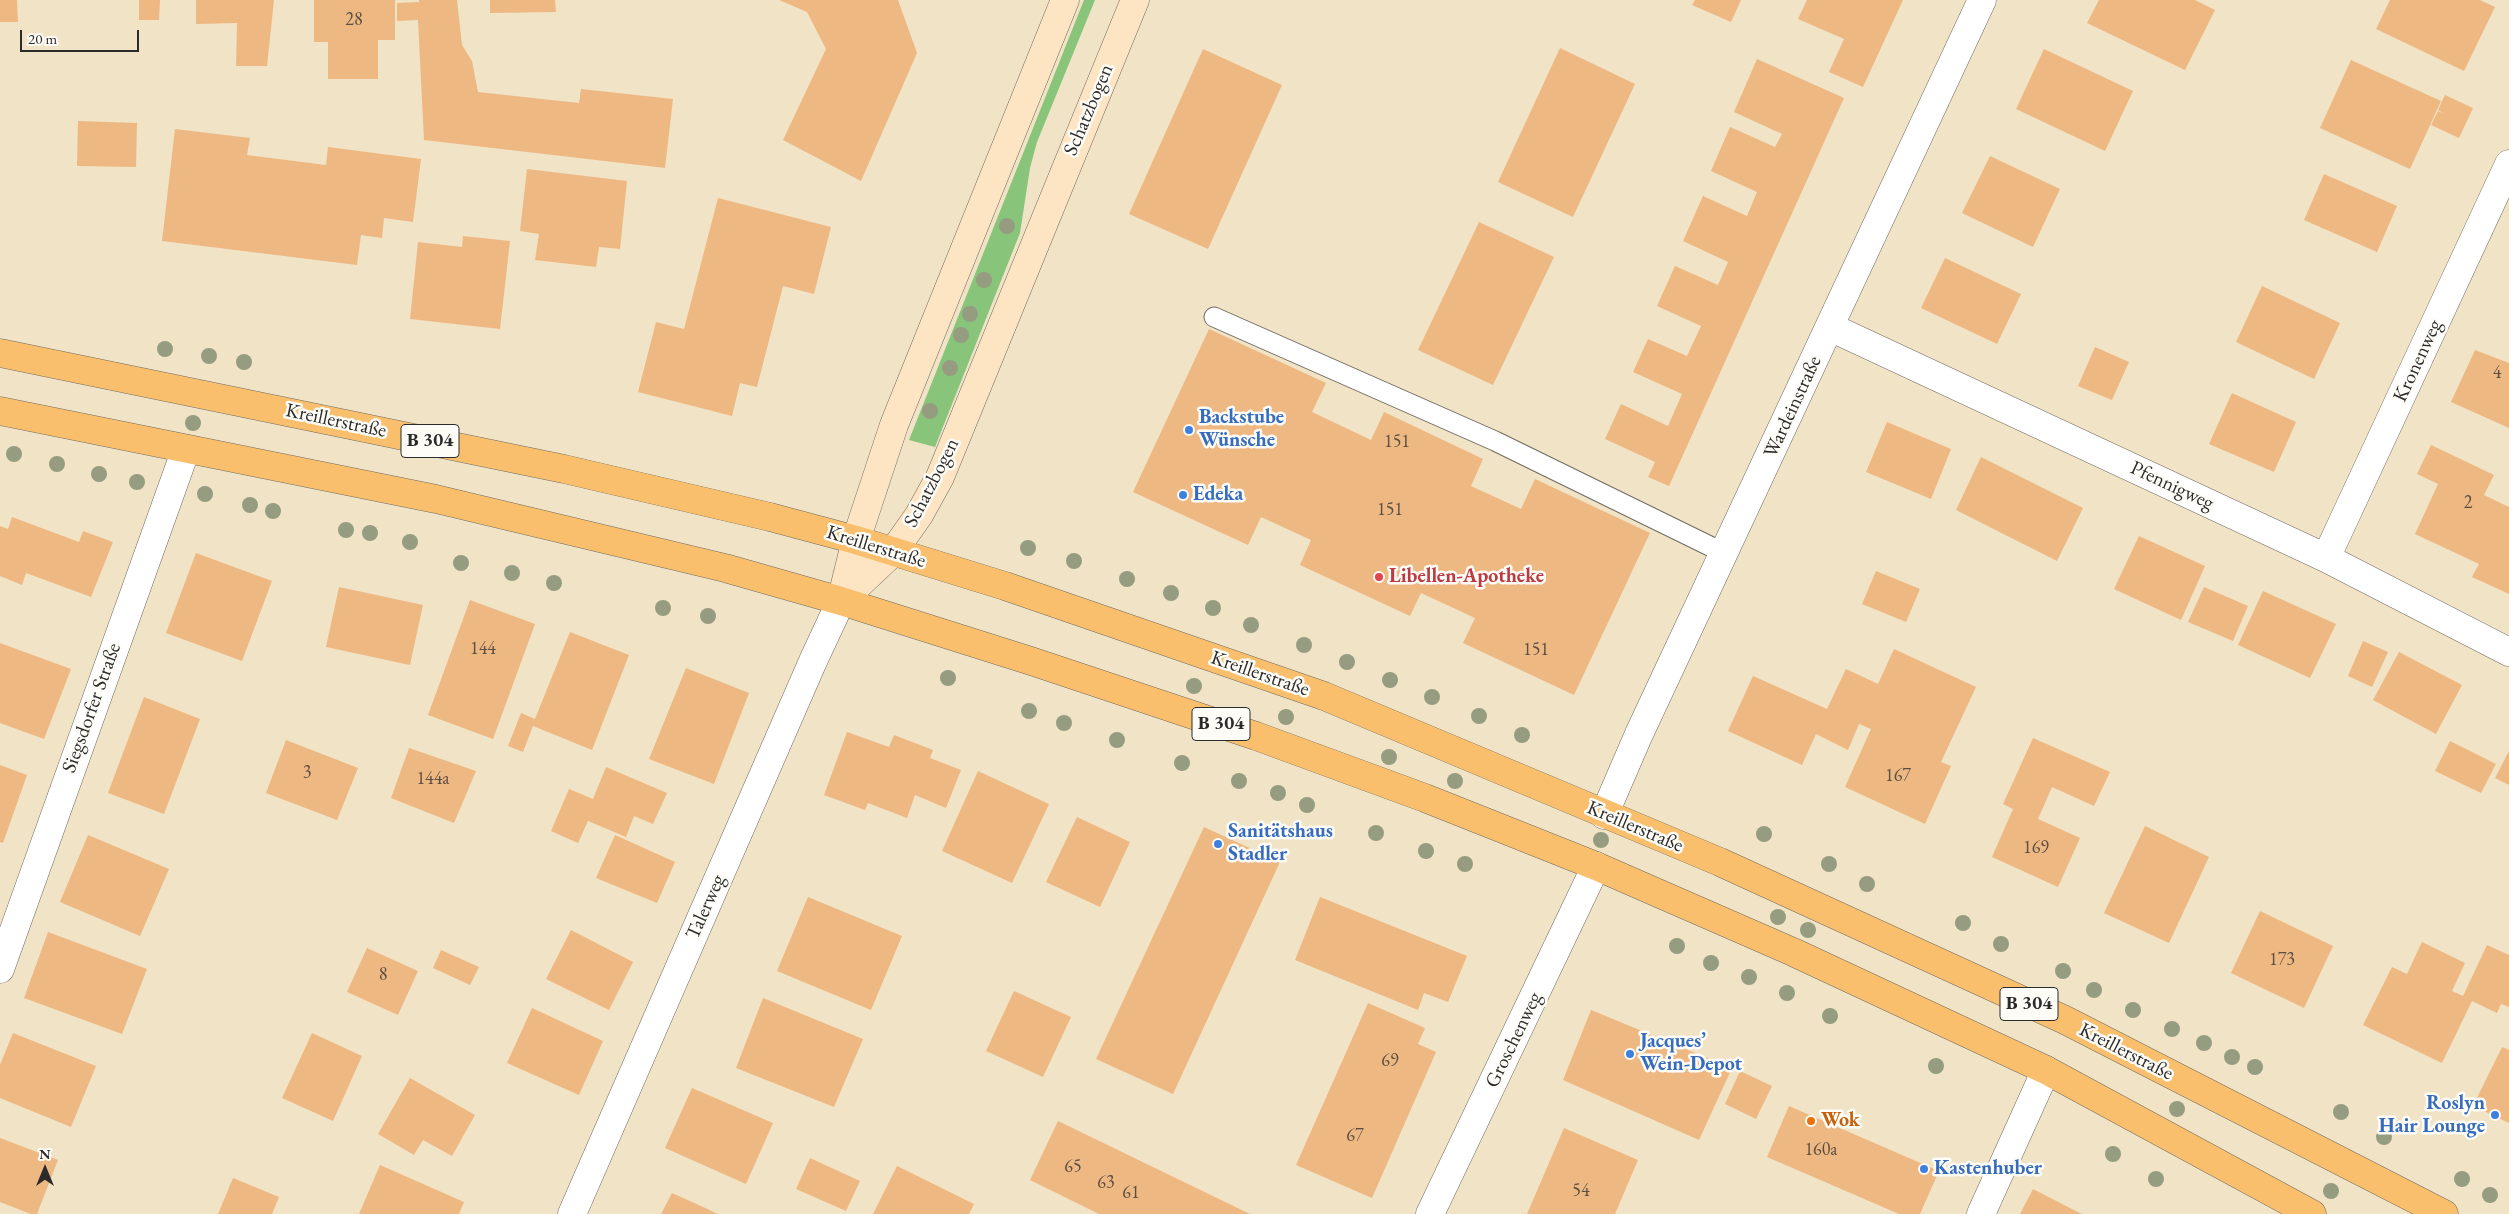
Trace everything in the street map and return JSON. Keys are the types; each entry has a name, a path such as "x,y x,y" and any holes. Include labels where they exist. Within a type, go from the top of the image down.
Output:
{"main road":[{"path":"841,601 856,540 894,425 1065,0"},
{"name":"Schatzbogen","path":"841,601 893,552 920,515 951,452 1055,191 1135,0"},
{"name":"Kreillerstraße","path":"0,353 564,469 770,517 856,540 1005,586 1324,696 1720,862 2064,1020 2444,1214"},
{"name":"B 304","path":"0,411 436,500 725,568 841,601 1256,736 1425,798 1596,866 1793,952 2046,1070 2312,1214"}],"street":[{"name":"Wardeinstraße","path":"1604,815 1639,734 1982,0"},
{"name":"Kronenweg","path":"2326,558 2509,164"},
{"name":"Pfennigweg","path":"1830,327 2326,558 2509,652"},
{"name":"Siegsdorfer Straße","path":"0,969 186,449"},
{"name":"Talerweg","path":"572,1214 812,661 841,601"},
{"name":"Groschenweg","path":"1430,1214 1596,866"},
{"path":"1981,1214 2046,1070"}],"lane":[{"path":"1214,317 1495,441 1724,553"}],"green space":[{"path":"1084,0 1095,0 1037,142 1030,168 1020,233 935,447 909,440"}],"building":[{"path":"0,0 17,0 18,22 0,22"},
{"path":"139,0 160,0 159,20 139,20"},
{"path":"196,0 274,0 267,66 236,66 237,23 196,24"},
{"path":"314,0 395,0 395,40 378,40 378,79 328,79 328,42 314,42"},
{"path":"419,0 457,0 462,45 472,61 478,92 579,103 581,89 673,99 665,168 424,140 418,20 397,21 397,3 419,2"},
{"path":"490,0 555,0 556,12 490,13"},
{"path":"779,0 898,0 917,53 861,181 783,140 826,49 807,12"},
{"path":"1695,0 1741,0 1731,22 1692,5"},
{"path":"1807,0 1903,0 1863,87 1829,72 1844,39 1798,19"},
{"path":"2099,0 2195,0 2215,10 2185,70 2087,23"},
{"path":"2390,0 2480,0 2495,7 2464,71 2376,29"},
{"path":"1560,48 1635,84 1573,217 1498,182"},
{"path":"1203,49 1282,85 1208,249 1129,214"},
{"path":"2044,49 2133,91 2105,151 2016,109"},
{"path":"1757,59 1844,98 1669,486 1648,477 1655,462 1605,439 1621,404 1668,426 1682,394 1633,372 1648,339 1687,356 1701,326 1657,306 1675,266 1718,285 1728,262 1683,241 1703,196 1747,216 1757,192 1711,171 1730,127 1775,147 1782,134 1734,112"},
{"path":"2351,60 2441,101 2410,169 2320,128"},
{"path":"2445,95 2473,108 2459,138 2431,125 2438,111 2445,114 2438,110"},
{"path":"78,121 137,123 136,167 77,166"},
{"path":"175,129 250,138 247,155 326,165 328,147 421,159 413,222 384,218 382,238 361,235 357,265 162,241"},
{"path":"1990,156 2060,189 2033,247 1962,213"},
{"path":"527,169 627,181 620,249 599,247 596,267 535,260 539,234 520,231"},
{"path":"2324,174 2397,206 2377,252 2304,220"},
{"path":"718,198 831,227 814,294 783,286 757,387 740,383 732,416 638,392 656,322 684,329"},
{"path":"1479,222 1554,257 1493,385 1418,350"},
{"path":"463,236 510,241 500,329 410,319 418,242 462,247"},
{"path":"1945,258 2021,294 1997,344 1921,308"},
{"path":"2262,286 2340,323 2314,379 2236,342"},
{"path":"1209,329 1326,383 1312,412 1371,440 1384,412 1483,459 1471,486 1521,509 1535,479 1650,533 1574,695 1463,643 1475,618 1421,593 1410,616 1300,565 1311,540 1261,517 1248,545 1133,492"},
{"path":"2095,347 2129,362 2112,400 2078,386"},
{"path":"2475,350 2509,363 2509,428 2451,402"},
{"path":"2232,393 2296,422 2274,472 2209,444"},
{"path":"1887,422 1951,449 1931,499 1866,472"},
{"path":"2431,445 2494,475 2484,495 2509,507 2509,594 2472,577 2479,564 2415,534 2438,484 2417,474"},
{"path":"1981,457 2083,508 2057,561 1956,510"},
{"path":"12,517 79,542 83,531 113,542 91,597 26,573 22,585 0,576 0,526 8,529"},
{"path":"2139,536 2205,566 2181,620 2114,589"},
{"path":"196,553 272,581 242,661 166,633"},
{"path":"1876,571 1920,589 1906,622 1862,604"},
{"path":"339,587 423,605 410,665 326,647"},
{"path":"2204,587 2248,606 2233,641 2188,622"},
{"path":"2263,591 2336,624 2310,678 2238,645"},
{"path":"470,600 535,624 493,739 428,715"},
{"path":"570,632 629,655 592,750 533,726 523,752 508,746 521,713 535,719"},
{"path":"2363,641 2388,652 2372,687 2348,676"},
{"path":"0,643 71,669 44,739 0,723"},
{"path":"1894,649 1976,687 1941,762 1951,766 1925,824 1845,787 1871,729 1859,724 1848,750 1816,734 1802,765 1728,731 1753,676 1827,709 1846,669 1878,684"},
{"path":"2399,652 2462,685 2436,734 2373,700"},
{"path":"686,668 749,693 714,784 649,759"},
{"path":"144,697 200,719 164,814 108,793"},
{"path":"847,732 889,747 894,735 933,750 930,758 961,770 946,808 915,795 907,818 868,803 865,810 824,795"},
{"path":"2033,738 2110,772 2094,806 2052,787 2038,819 2080,838 2058,887 1992,857 2013,809 2003,804"},
{"path":"286,740 358,768 337,820 266,793"},
{"path":"2450,741 2496,764 2481,793 2435,771"},
{"path":"409,748 476,771 454,823 391,798"},
{"path":"2509,751 2509,785 2495,778"},
{"path":"0,765 27,775 3,843 0,842"},
{"path":"606,767 667,793 653,824 634,816 626,837 588,821 578,843 551,831 569,789 593,799"},
{"path":"978,771 1049,804 1012,883 942,851"},
{"path":"1077,817 1130,842 1100,907 1046,882"},
{"path":"2145,826 2209,857 2169,943 2104,913"},
{"path":"1204,827 1280,862 1173,1094 1096,1059"},
{"path":"88,835 169,869 140,936 60,902"},
{"path":"615,835 675,862 657,903 596,878"},
{"path":"808,897 902,936 871,1010 777,971"},
{"path":"1320,897 1467,956 1448,1002 1424,993 1418,1010 1295,960"},
{"path":"2260,911 2333,946 2304,1008 2231,973"},
{"path":"571,930 633,962 609,1010 546,979"},
{"path":"48,932 147,969 122,1034 24,998"},
{"path":"2422,942 2465,963 2452,991 2463,996 2487,945 2509,955 2509,1007 2501,1004 2497,1013 2472,1001 2442,1063 2363,1025 2392,967 2407,974"},
{"path":"367,948 418,971 398,1015 347,992"},
{"path":"441,950 479,967 470,985 433,968"},
{"path":"1014,991 1071,1017 1043,1077 986,1051"},
{"path":"763,998 863,1039 834,1107 736,1068"},
{"path":"1368,1003 1425,1028 1418,1044 1436,1052 1372,1198 1296,1165"},
{"path":"532,1008 603,1041 579,1095 507,1063"},
{"path":"1591,1010 1732,1068 1699,1140 1563,1080"},
{"path":"13,1033 96,1066 71,1127 0,1098 0,1065"},
{"path":"312,1033 362,1056 333,1121 282,1098"},
{"path":"2502,1047 2509,1050 2509,1123 2473,1106"},
{"path":"1740,1071 1772,1086 1756,1119 1725,1104"},
{"path":"410,1078 475,1115 452,1156 423,1140 414,1155 378,1134"},
{"path":"692,1088 773,1123 746,1184 665,1148"},
{"path":"1789,1106 1939,1171 1920,1214 1899,1214 1767,1157"},
{"path":"1058,1121 1250,1214 1099,1214 1030,1180"},
{"path":"1564,1128 1638,1160 1615,1214 1527,1214"},
{"path":"0,1138 58,1160 37,1214 31,1214 0,1202"},
{"path":"810,1158 860,1181 846,1211 796,1189"},
{"path":"380,1165 464,1202 459,1214 359,1214"},
{"path":"897,1166 974,1204 969,1214 873,1214"},
{"path":"233,1178 279,1197 272,1214 218,1214"},
{"path":"2033,1189 2070,1208 2082,1214 2020,1214"},
{"path":"672,1193 701,1206 718,1214 661,1214"}],"place":[{"name":"Backstube Wünsche","path":"1189,430"},
{"name":"Edeka","path":"1183,495"},
{"name":"Libellen-Apotheke","path":"1379,577"},
{"name":"Sanitätshaus Stadler","path":"1218,844"},
{"name":"Jacques’ Wein-Depot","path":"1630,1054"},
{"name":"Roslyn Hair Lounge","path":"2495,1115"},
{"name":"Wok","path":"1811,1121"},
{"name":"Kastenhuber","path":"1924,1169"}]}
